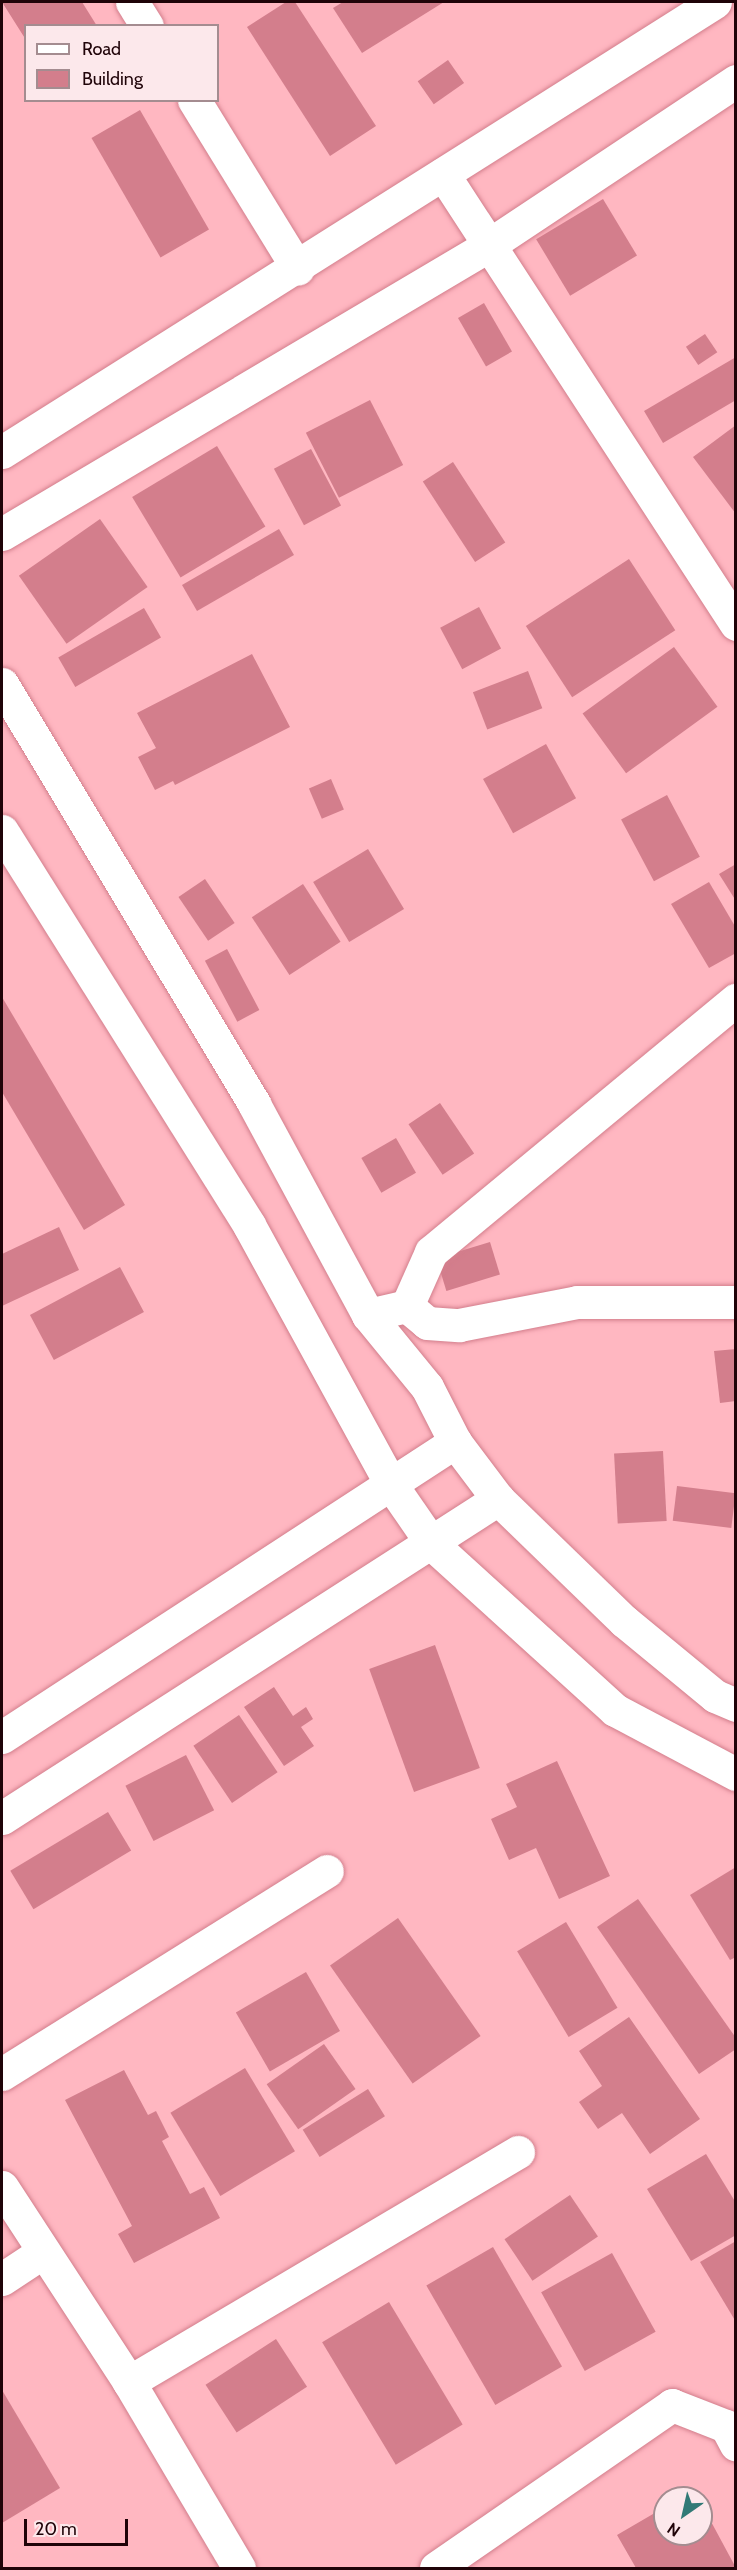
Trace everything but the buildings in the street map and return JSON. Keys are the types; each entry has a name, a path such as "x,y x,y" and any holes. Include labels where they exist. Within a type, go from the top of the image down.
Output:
{"street":[{"path":"132,2 146,24"},
{"path":"2,452 298,269 443,174 715,2"},
{"path":"2,534 486,247 735,81"},
{"path":"195,102 298,269"},
{"path":"443,174 486,247 735,624"},
{"path":"2,684 254,1104 368,1315 427,1387 455,1442 498,1500 624,1621 715,1696 735,1705"},
{"path":"2,831 249,1225 392,1486 432,1544 615,1710 735,1774"},
{"path":"407,1306 431,1252 735,1000"},
{"path":"407,1306 427,1323 459,1325 577,1302 735,1302"},
{"path":"368,1315 407,1306"},
{"path":"2,1737 392,1486 455,1442"},
{"path":"2,1818 498,1500"},
{"path":"2,2074 327,1871"},
{"path":"129,2382 518,2152"},
{"path":"2,2187 129,2382 239,2568"},
{"path":"2,2279 43,2252"},
{"path":"435,2568 672,2405 726,2426 735,2445"}]}
